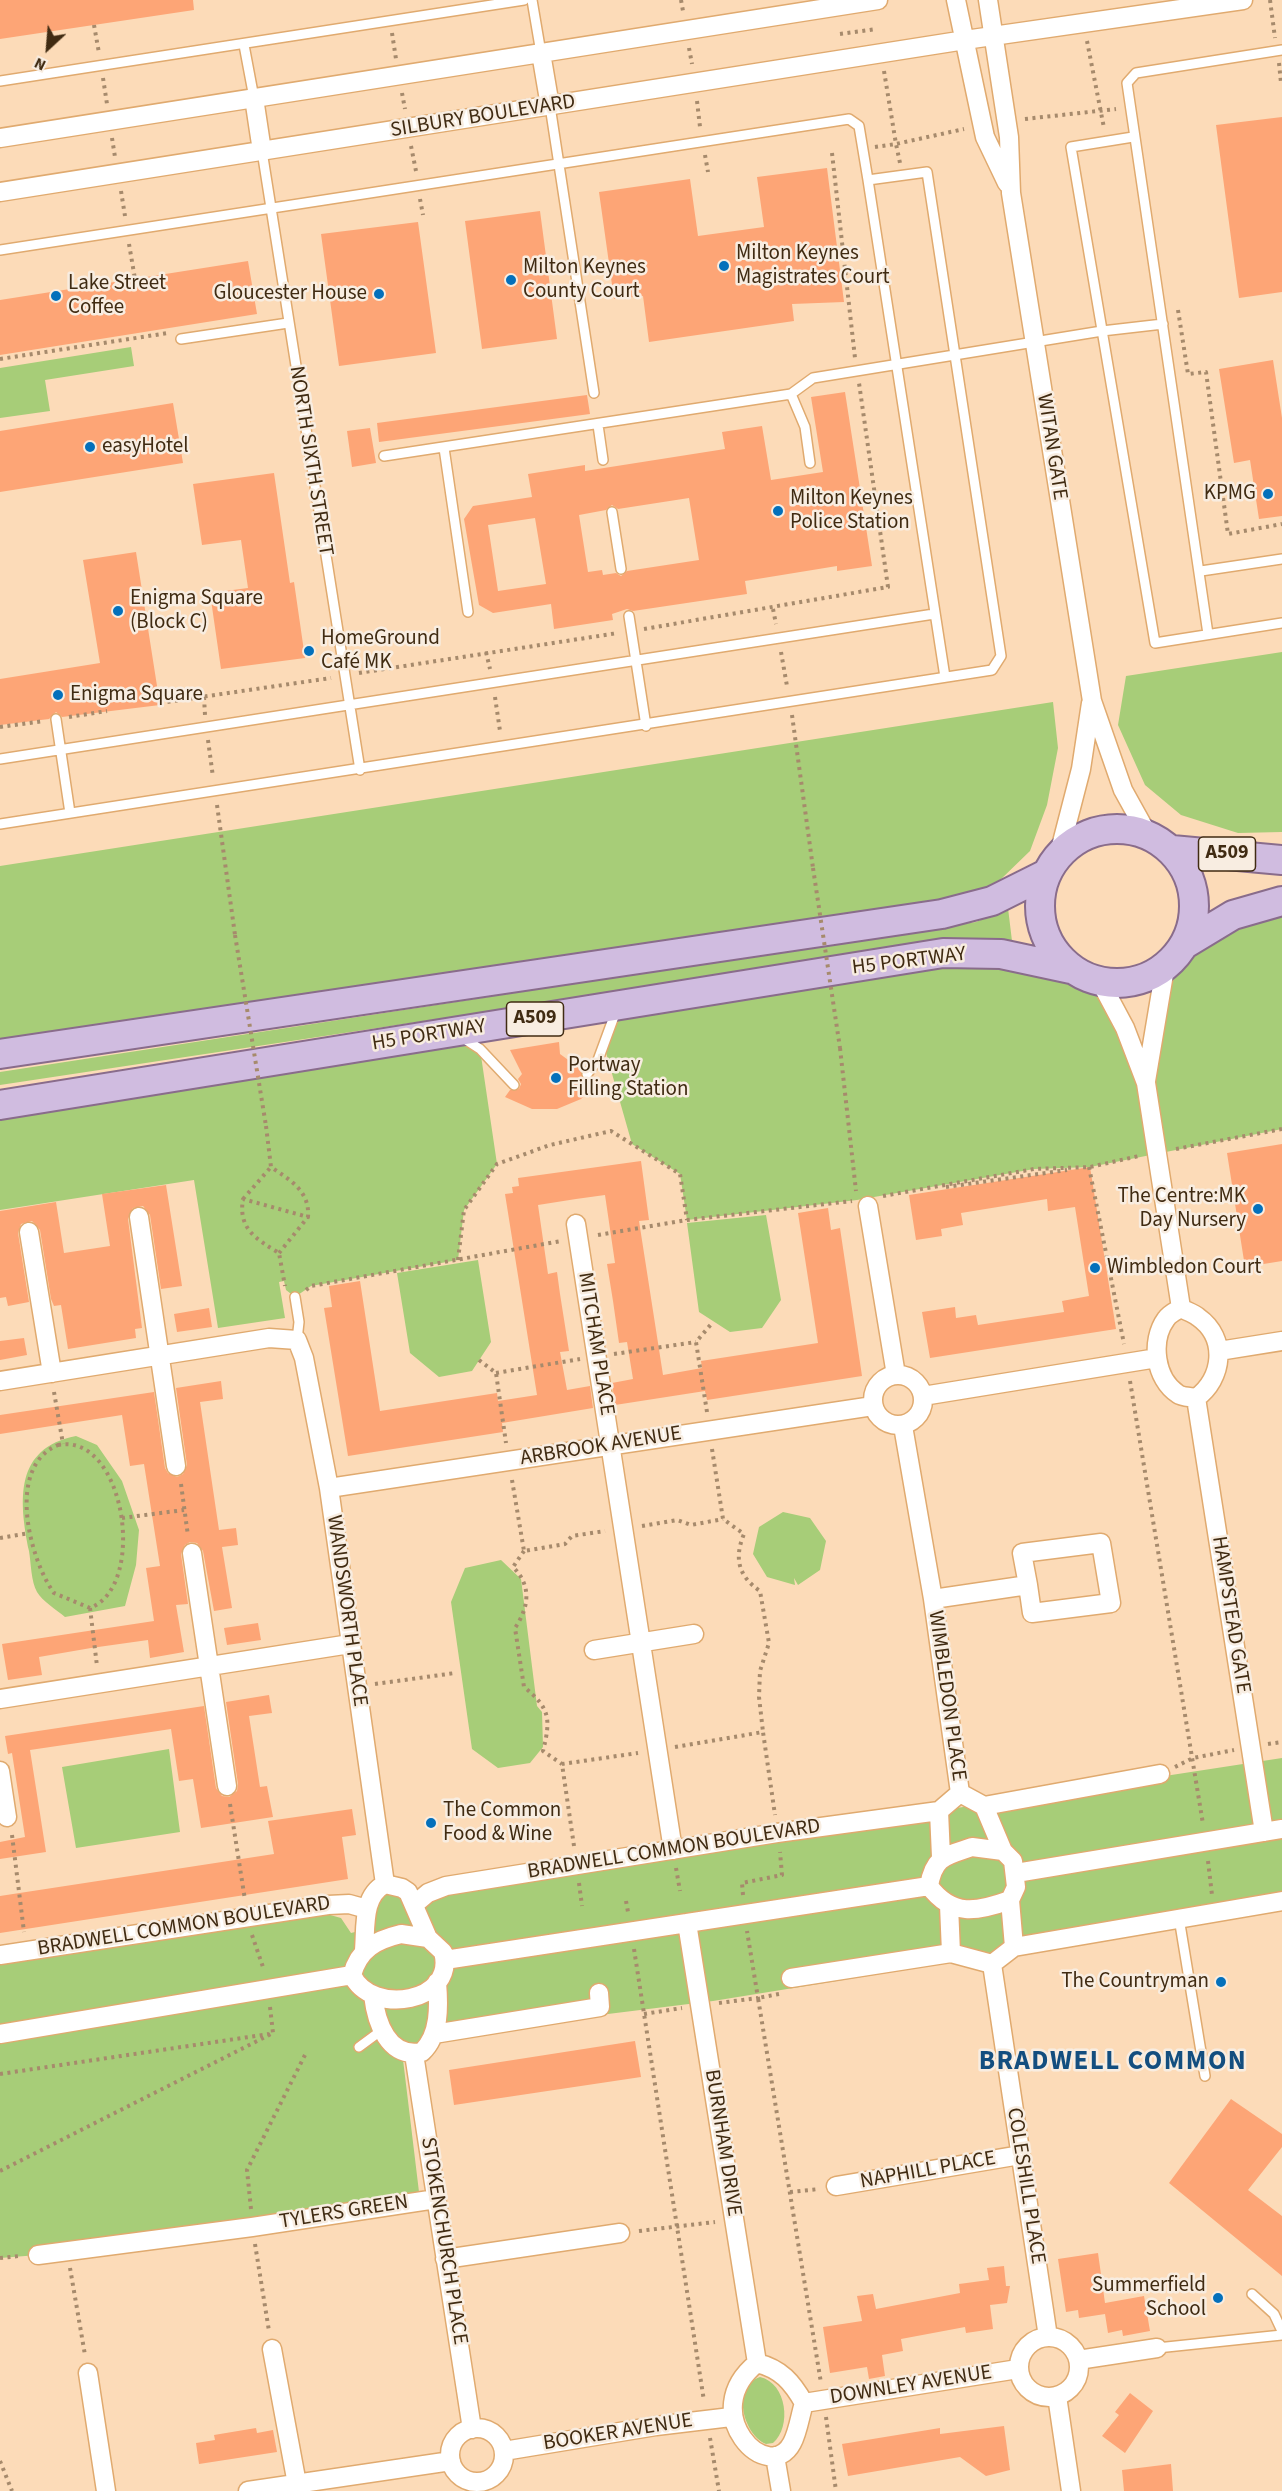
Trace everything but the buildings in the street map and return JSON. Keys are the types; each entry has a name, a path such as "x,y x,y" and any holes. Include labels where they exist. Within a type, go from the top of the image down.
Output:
{"main road":[{"path":"1124,829 1148,835 1172,850 1187,871 1194,895 1194,921 1185,944 1165,968 1146,979 1124,984 1101,983 1071,969 1053,950 1042,926 1040,899 1053,864 1078,839 1101,830 1124,829"},
{"name":"A509","path":"1172,850 1282,860"},
{"name":"H5 PORTWAY","path":"0,1054 942,914 992,901 1053,864"},
{"path":"1185,944 1233,915 1282,901"},
{"name":"H5 PORTWAY","path":"0,1105 943,953 1001,954 1071,969"}],"street":[{"path":"0,138 878,0"},
{"name":"WITAN GATE","path":"956,0 985,137 1011,193"},
{"name":"WITAN GATE","path":"988,0 1009,137 1011,193 1092,701 1123,790 1148,835"},
{"path":"995,36 1243,0"},
{"name":"SILBURY BOULEVARD","path":"0,192 995,36"},
{"path":"541,53 550,106"},
{"path":"254,98 262,152"},
{"name":"WITAN GATE","path":"1053,864 1081,769 1092,701"},
{"path":"1146,1083 1165,968"},
{"path":"1101,983 1125,1028 1146,1083 1181,1308"},
{"path":"873,1200 897,1375"},
{"path":"139,1217 176,1466"},
{"name":"MITCHAM PLACE","path":"577,1231 673,1850"},
{"path":"29,1232 52,1373"},
{"path":"1181,1308 1200,1317 1212,1334 1219,1351 1218,1370 1210,1389 1196,1398 1179,1395 1163,1378 1157,1358 1158,1336 1166,1317 1181,1308"},
{"path":"0,1381 269,1338 297,1340"},
{"name":"WANDSWORTH PLACE","path":"297,1340 304,1358 329,1488 385,1884"},
{"path":"1219,1351 1282,1341"},
{"path":"923,1396 1157,1358"},
{"path":"897,1375 914,1380 923,1396 920,1414 903,1426 881,1420 873,1406 873,1395 877,1385 886,1377 897,1375"},
{"name":"HAMPSTEAD GATE","path":"1196,1398 1264,1832"},
{"name":"ARBROOK AVENUE","path":"329,1488 873,1406"},
{"name":"WIMBLEDON PLACE","path":"903,1426 933,1599 960,1793"},
{"path":"1101,1543 1111,1603 1032,1613 1028,1585 1022,1553 1101,1543"},
{"path":"192,1553 227,1786"},
{"name":"WIMBLEDON PLACE","path":"933,1599 1028,1585"},
{"path":"594,1650 694,1634"},
{"path":"0,1699 350,1644"},
{"path":"0,1771 7,1817"},
{"path":"984,1806 1160,1774"},
{"path":"1010,1900 989,1908 967,1911 949,1905 938,1898 929,1886 931,1873 941,1857 939,1811 960,1793 984,1806 1003,1851 1013,1861 1016,1887 1010,1900 1014,1947"},
{"name":"BRADWELL COMMON BOULEVARD","path":"415,1904 428,1893 446,1886 777,1833 939,1811"},
{"path":"1016,1873 1282,1829"},
{"path":"941,1857 972,1847 1003,1851"},
{"path":"385,1884 402,1887 415,1904 428,1938 443,1952 446,1960 445,1968 437,1982 422,1994 410,1999 384,2000 360,1986 352,1975 364,1950 367,1909 374,1891 385,1884"},
{"path":"446,1960 929,1886"},
{"path":"786,1986 951,1953 992,1964 1014,1947 1282,1901"},
{"name":"BRADWELL COMMON BOULEVARD","path":"0,1955 328,1905 349,1904 367,1909"},
{"path":"949,1905 951,1953"},
{"name":"BURNHAM DRIVE","path":"687,1923 757,2363"},
{"path":"364,1950 377,1942 401,1934 428,1938"},
{"name":"COLESHILL PLACE","path":"992,1964 1048,2337"},
{"path":"0,2034 352,1975"},
{"path":"373,1995 382,2030 395,2047 414,2054 425,2049 434,2034 439,2002 437,1982"},
{"path":"434,2034 600,2007 599,1993"},
{"name":"STOKENCHURCH PLACE","path":"414,2054 472,2429"},
{"name":"NAPHILL PLACE","path":"836,2186 1020,2155"},
{"name":"TYLERS GREEN","path":"38,2255 252,2227 436,2199"},
{"path":"445,2259 620,2234"},
{"path":"1048,2337 1068,2343 1078,2360 1076,2380 1070,2389 1057,2396 1047,2397 1028,2389 1021,2381 1018,2369 1022,2354 1028,2345 1048,2337"},
{"path":"1078,2360 1157,2348"},
{"path":"272,2349 297,2484"},
{"path":"757,2363 773,2367 791,2381 804,2403 792,2444 775,2456 764,2456 746,2445 731,2417 735,2393 743,2374 757,2363"},
{"name":"DOWNLEY AVENUE","path":"804,2403 1018,2369"},
{"path":"88,2373 106,2491"},
{"path":"1057,2396 1071,2491"},
{"name":"BOOKER AVENUE","path":"504,2451 731,2417"},
{"path":"472,2429 490,2431 502,2443 504,2451 501,2468 481,2487 458,2475 451,2461 450,2453 457,2437 472,2429"},
{"path":"775,2456 781,2491"},
{"path":"248,2491 451,2461"}],"lane":[{"path":"0,81 524,0"},
{"path":"532,0 541,53"},
{"path":"243,45 254,98"},
{"path":"1209,634 1133,137 1127,83 1136,73 1282,50"},
{"path":"550,106 594,393"},
{"path":"0,250 849,119 860,126 945,677"},
{"path":"1133,137 1071,147 1155,643 1282,623"},
{"name":"NORTH SIXTH STREET","path":"262,152 360,770"},
{"path":"0,824 646,726 790,700 992,670 1001,656 957,354 927,172 868,180"},
{"path":"181,339 288,323"},
{"path":"384,456 791,394 813,378 957,354 1034,344 1102,331 1163,324"},
{"path":"791,394 805,427 810,463"},
{"path":"598,425 603,460"},
{"path":"444,447 468,612"},
{"path":"612,512 621,569"},
{"path":"1201,571 1282,559"},
{"path":"0,759 934,614"},
{"path":"629,616 646,726"},
{"path":"56,719 70,813"},
{"path":"587,1074 598,1060 618,1006"},
{"path":"453,1032 480,1049 514,1086"},
{"path":"296,1297 299,1322 297,1340"},
{"path":"1179,1918 1205,2076"},
{"path":"359,2047 382,2030"},
{"path":"1157,2348 1282,2333 1274,2314 1252,2294"}],"path":[{"path":"876,23 878,36"},
{"path":"840,34 877,30"},
{"path":"1024,120 1100,111 1086,40"},
{"path":"884,71 896,144 964,129"},
{"path":"160,703 632,631 888,587 857,371 832,153"},
{"path":"1177,303 1188,374 1206,372 1228,534 1282,524"},
{"path":"0,359 179,332 181,339"},
{"path":"271,1167 243,1199 241,1212 246,1229 255,1239 279,1253 286,1290 296,1297 311,1286 458,1260 577,1231 857,1200 840,1048 790,700 779,639"},
{"path":"215,790 271,1167 302,1191 307,1200 308,1217 279,1253"},
{"path":"873,1200 1034,1169 1090,1167 1156,1152 1282,1129"},
{"path":"458,1260 464,1210 498,1164 550,1145 611,1131 680,1174 687,1220"},
{"path":"1090,1167 1127,1363 1193,1758 1214,1914"},
{"path":"243,1199 308,1217"},
{"path":"479,1360 496,1373 524,1551 513,1567 525,1582 527,1599 525,1613 515,1628 524,1687 542,1702 547,1718 543,1751 562,1764"},
{"path":"52,1373 63,1444"},
{"path":"63,1444 83,1449 106,1472 116,1490 122,1518 118,1580 114,1587 90,1608 54,1593 38,1562 29,1533 27,1501 31,1478 47,1453 63,1444"},
{"path":"176,1466 180,1473 192,1553"},
{"path":"122,1518 184,1510"},
{"path":"524,1551 566,1544 572,1536 676,1520 691,1525 723,1519 744,1534 738,1550 739,1568 749,1583 760,1591 769,1643 760,1671 759,1697 763,1732"},
{"path":"0,1538 29,1533"},
{"path":"90,1608 99,1684"},
{"path":"357,1686 455,1673"},
{"path":"1160,1774 1193,1758 1282,1742"},
{"path":"227,1786 246,1906"},
{"path":"7,1817 11,1825 27,1951"},
{"path":"742,1883 782,1875 777,1833"},
{"path":"627,1901 719,2491"},
{"path":"746,1923 837,2491"},
{"path":"758,1998 786,1986"},
{"path":"0,2074 273,2033 0,2170"},
{"path":"272,2349 252,2227 247,2170 307,2051"},
{"path":"790,2192 836,2186"},
{"path":"620,2234 735,2220"},
{"path":"67,2253 88,2373"},
{"path":"0,2461 12,2491"}],"green space":[{"path":"131,347 134,366 45,380 50,411 0,418 0,368"},
{"path":"1282,652 1282,832 1238,833 1181,815 1145,785 1118,725 1126,676"},
{"path":"1053,702 1058,748 1047,805 1030,851 998,882 945,903 0,1042 0,866"},
{"path":"1282,901 1282,1129 1090,1167 1034,1169 857,1200 687,1220 680,1174 632,1144 603,1042 618,1006 943,953 1071,969 1101,983 1145,1082 1165,968 1185,944"},
{"path":"1008,908 1012,941 981,938 874,953 0,1085 0,1072 976,922"},
{"path":"453,1032 480,1049 497,1164 464,1210 458,1260 311,1286 295,1297 286,1290 284,1281 279,1282 285,1318 218,1328 194,1180 0,1210 0,1105"},
{"path":"766,1215 781,1300 762,1328 730,1332 699,1312 687,1223"},
{"path":"478,1260 491,1342 472,1371 439,1377 410,1353 397,1273"},
{"path":"76,1436 97,1445 122,1481 139,1530 136,1565 125,1606 65,1617 42,1599 35,1588 23,1514 23,1496 31,1464 41,1452 56,1442"},
{"path":"783,1512 810,1518 826,1541 820,1570 798,1585 794,1578 795,1585 767,1577 753,1554 759,1527"},
{"path":"501,1560 521,1579 537,1706 542,1712 543,1747 530,1763 498,1768 472,1749 451,1602 465,1568"},
{"path":"169,1749 180,1832 76,1848 62,1767"},
{"path":"1282,1758 1282,1909 713,2001 422,2037 416,2044 401,2043 419,2192 38,2255 0,2258 0,1964 323,1913 341,1918 351,1933 375,1927 377,1904 385,1893 397,1894"},
{"path":"760,2377 769,2381 776,2388 784,2406 783,2427 779,2436 773,2443 766,2444 751,2431 746,2421 743,2400 745,2390 751,2382"}],"place":[{"name":"Milton Keynes Magistrates Court","path":"724,266"},
{"name":"Milton Keynes County Court","path":"511,280"},
{"name":"Gloucester House","path":"379,294"},
{"name":"Lake Street Coffee","path":"56,296"},
{"name":"easyHotel","path":"90,447"},
{"name":"KPMG","path":"1268,494"},
{"name":"Milton Keynes Police Station","path":"778,511"},
{"name":"Enigma Square (Block C)","path":"118,611"},
{"name":"HomeGround Café MK","path":"309,651"},
{"name":"Enigma Square","path":"58,695"},
{"name":"Portway Filling Station","path":"556,1078"},
{"name":"The Centre:MK Day Nursery","path":"1258,1209"},
{"name":"Wimbledon Court","path":"1095,1268"},
{"name":"The Common Food & Wine","path":"431,1823"},
{"name":"The Countryman","path":"1221,1982"},
{"name":"Summerfield School","path":"1218,2298"}],"district":[{"name":"BRADWELL COMMON","path":"1113,2063"}]}
